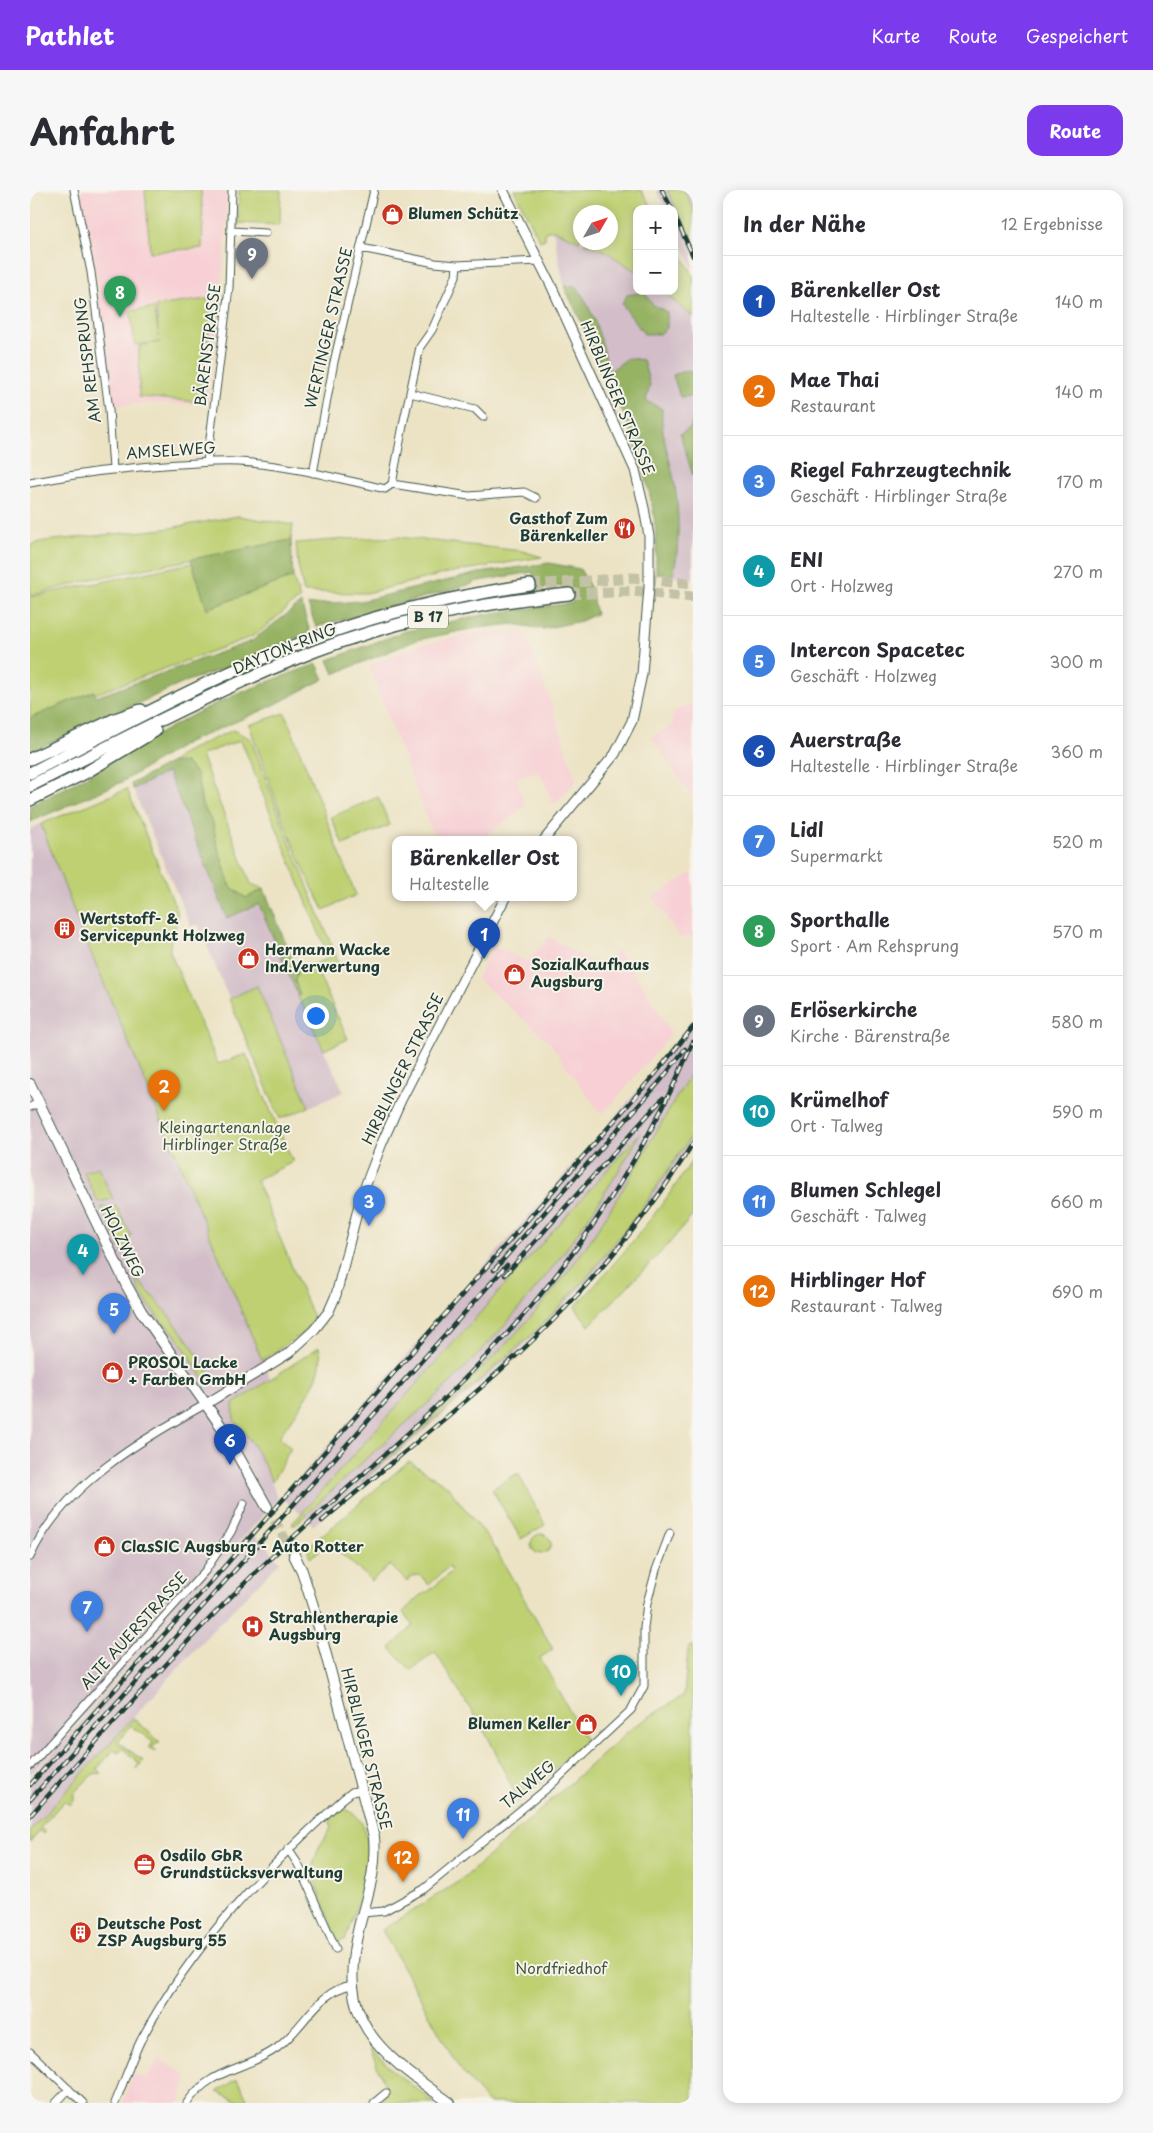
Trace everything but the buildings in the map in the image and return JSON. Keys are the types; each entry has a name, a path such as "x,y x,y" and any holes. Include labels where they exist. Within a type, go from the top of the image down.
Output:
{"highway":[{"name":"DAYTON-RING","path":"30,773 252,663 328,633 434,602 530,585"},
{"name":"DAYTON-RING","path":"30,786 191,706 291,660 378,630 422,618 476,607 569,594"},
{"path":"30,759 115,719 183,696"},
{"path":"30,800 86,773 147,736 191,706"}],"main road":[{"name":"HOLZWEG","path":"30,1084 34,1105 127,1286 141,1311 206,1404"},
{"path":"206,1404 247,1470 267,1507"},
{"name":"HIRBLINGER STRASSE","path":"294,1555 302,1571 314,1609 374,1837 374,1870 353,1951 352,1985 359,2013 375,2040 404,2068 450,2103"}],"street":[{"name":"AM REHSPRUNG","path":"74,190 91,272 109,410 112,469"},
{"name":"BÄRENSTRASSE","path":"208,462 229,288 232,190"},
{"name":"WERTINGER STRASSE","path":"313,473 329,386 374,190"},
{"name":"HIRBLINGER STRASSE","path":"503,190 539,261 634,470 649,536 649,587 640,686 632,721 615,754 547,836"},
{"path":"232,232 266,233"},
{"path":"361,248 435,263 456,265 539,261"},
{"path":"392,484 420,347 432,330 456,276 456,265"},
{"path":"410,393 475,409 483,417"},
{"name":"AMSELWEG","path":"30,483 112,469 208,462 238,462 280,466 385,489 392,484 469,496 524,492 536,498"},
{"name":"HIRBLINGER STRASSE","path":"206,1404 224,1395 289,1353 314,1330 330,1311 361,1197 382,1143 503,901"},
{"path":"30,1557 51,1521 88,1482 137,1446 206,1404"},
{"name":"ALTE AUERSTRASSE","path":"30,1766 205,1570 231,1532 244,1503"},
{"name":"TALWEG","path":"363,1913 384,1911 424,1889 450,1870 550,1786 631,1710 644,1686 646,1668 644,1628 647,1603 670,1532"},
{"path":"115,2103 141,2041 183,1971 236,1907 288,1849 343,1799 352,1792 361,1790"},
{"path":"288,1849 298,1864 336,1949"},
{"path":"187,2103 200,2087 220,2074 256,2060 275,2049 294,2033 326,1996 334,1990 352,1985"},
{"path":"30,2052 83,2103"},
{"path":"56,2103 69,2089"},
{"path":"374,2103 386,2093"}],"shaded area":[{"path":"81,190 227,190 226,234 221,293 207,405 148,403 112,406 97,282"},
{"path":"656,190 693,190 693,269 678,235 678,205 664,205"},
{"path":"553,230 573,238 573,250 602,250 633,269 633,295 667,295 693,317 693,579 656,574 656,537 653,506 643,468 628,424 564,286"},
{"path":"478,633 525,633 553,708 576,781 554,805 539,771 517,778 525,806 486,836 433,836 369,666 420,645"},
{"path":"693,703 693,799 651,736 672,726 674,711"},
{"path":"168,772 227,917 259,904 298,996 344,1092 309,1107 257,986 229,999 198,924 191,927 133,789"},
{"path":"41,824 78,922 271,1380 233,1404 234,1420 259,1452 278,1499 30,1775 30,829"},
{"path":"693,872 693,936 680,938 653,897"},
{"path":"549,937 603,969 617,950 645,988 671,1034 602,1115 548,1041 477,979 493,946 527,961"},
{"path":"693,1020 693,1140 653,1200 602,1265 518,1351 313,1526 309,1520 282,1498 655,1071"},
{"path":"250,1532 266,1545 280,1562 211,1632 30,1831 30,1778"},
{"path":"159,2058 188,2077 179,2103 123,2103 133,2074 146,2078"}],"green space":[{"path":"145,190 201,190 202,248 150,252"},
{"path":"239,190 281,190 280,225 238,223"},
{"path":"514,190 641,190 650,205 633,205 633,269 602,250 618,250 618,205 573,205 573,238 553,230 545,232 545,239 540,241"},
{"path":"667,190 684,190 693,208 693,243 678,212 678,205 674,205"},
{"path":"678,250 693,274 693,317 667,295 678,295"},
{"path":"564,286 577,287 589,307 601,339 609,372 628,358 643,360 650,385 646,401 662,409 666,448 675,486 677,508 678,542 673,575 656,574 654,513 637,448 615,393"},
{"path":"627,295 646,295 652,304 667,312 667,328 660,334 644,334 622,304"},
{"path":"214,298 199,402 139,397 139,346 160,342 135,345 130,311 154,308 159,337 156,306"},
{"path":"688,370 693,374 693,396 680,397 673,375"},
{"path":"693,419 693,476 680,434 690,428"},
{"path":"238,516 293,525 291,540 92,579 30,596 30,545 44,541 164,529"},
{"path":"400,537 522,551 542,557 447,573 367,593 304,592 298,566 296,543"},
{"path":"291,540 293,577 207,609 191,559"},
{"path":"192,563 207,609 293,577 300,599 251,637 95,694 94,691 30,718 30,597"},
{"path":"549,563 580,569 590,587 596,614 581,621 543,629 513,624 471,629 417,640 334,674 328,660 406,631 487,614 573,603 571,585 535,589 533,572 473,582 472,584 316,627 308,605 361,601 479,573"},
{"path":"301,603 310,632 226,668 190,680 30,752 30,718 94,691 96,697 252,641"},
{"path":"317,664 324,679 268,708 188,742 122,782 30,822 30,806 173,726 208,707"},
{"path":"285,713 356,895 324,910 292,842 249,725"},
{"path":"233,730 251,739 288,838 339,963 318,973 348,1039 324,1050 298,996 300,995 295,981 297,971 329,958 241,740 201,755 251,884 264,889 246,898 230,886 216,841 213,823 202,805 197,775 186,763 172,762 185,752"},
{"path":"172,762 186,763 197,775 202,805 213,823 216,841 230,886 246,898 264,889 297,971 295,981 300,995 298,996 259,904 227,918 168,772 133,789 131,784"},
{"name":"Kleingartenanlage Hirblinger Straße","path":"127,789 177,911 177,921 170,952 218,1064 246,1054 293,1162 256,1180 314,1320 302,1334 262,1360 78,922 41,824"},
{"path":"378,797 390,825 343,845 331,817"},
{"path":"257,986 309,1107 280,1119 229,999"},
{"path":"693,1070 693,1134 643,1207 585,1280 532,1335 361,1482 487,1364 556,1287 594,1235"},
{"path":"641,1132 582,1227 514,1315 453,1380 294,1526 292,1524"},
{"path":"693,1159 693,1215 666,1247 589,1326 575,1307 637,1236"},
{"path":"98,1167 113,1199 98,1202 84,1172"},
{"path":"116,1206 131,1235 124,1254 101,1207"},
{"path":"133,1275 175,1323 211,1375 204,1379 175,1334 158,1318 142,1295"},
{"path":"319,1347 321,1358 315,1382 279,1437 291,1448 272,1482 256,1449 234,1420 233,1404"},
{"path":"409,1461 447,1486 490,1540 553,1649 540,1658 586,1740 519,1802 490,1741 435,1652 411,1670 390,1648 413,1626 403,1612 419,1596 429,1591 452,1571 448,1567 429,1585 420,1575 412,1576 407,1582 390,1565 372,1581 329,1543 310,1558 307,1548"},
{"path":"518,1473 545,1525 521,1539 492,1489"},
{"path":"541,1534 548,1537 551,1544 548,1551 541,1554 534,1551 531,1544 534,1537"},
{"name":"Nordfriedhof","path":"693,1645 693,2103 488,2103 458,2066 382,1930 464,1878 633,1727 684,1695 688,1649"},
{"path":"133,1718 160,1742 152,1747 155,1752 149,1748 153,1742 131,1726 118,1742 144,1761 136,1769 139,1763 123,1749 118,1753 114,1750 97,1769 101,1773 93,1774 74,1793 74,1800 70,1805 64,1801 40,1828 45,1832 43,1834 40,1831 30,1842 30,1831"},
{"path":"343,1808 358,1817 365,1830 367,1845 364,1879 354,1913 345,1940 337,1941 311,1871 319,1847 331,1828 330,1820"},
{"path":"370,2049 397,2074 435,2103 378,2103 387,2091"},
{"path":"237,2079 247,2098 242,2103 217,2092"}],"tunnel":[{"path":"530,585 633,578 693,584"},
{"path":"569,594 633,591 693,597"},
{"path":"267,1507 294,1555"}],"railway":[{"path":"662,190 670,205"},
{"path":"678,223 693,256"},
{"path":"30,1785 217,1575 656,1073 693,1027"},
{"path":"30,1816 140,1693 225,1603 285,1544 414,1428 476,1368 534,1303 587,1233 634,1160 675,1082 693,1042"},
{"path":"494,1270 662,1079 685,1049"},
{"path":"505,1275 663,1098"},
{"path":"322,1521 508,1364 566,1307 634,1228 665,1186 693,1143"},
{"path":"30,1800 507,1265"}],"place":[{"name":"Blumen Schütz","path":"392,214"},
{"name":"Erlöserkirche","path":"252,279"},
{"name":"Sporthalle","path":"120,317"},
{"name":"Gasthof Zum Bärenkeller","path":"624,528"},
{"name":"Wertstoff- & Servicepunkt Holzweg","path":"64,928"},
{"name":"Hermann Wacke Ind.Verwertung","path":"249,959"},
{"name":"Bärenkeller Ost","path":"484,959"},
{"name":"SozialKaufhaus Augsburg","path":"515,974"},
{"name":"Mae Thai","path":"164,1111"},
{"name":"Riegel Fahrzeugtechnik","path":"369,1226"},
{"name":"ENI","path":"83,1275"},
{"name":"Intercon Spacetec","path":"114,1334"},
{"name":"PROSOL Lacke + Farben GmbH","path":"112,1372"},
{"name":"Auerstraße","path":"230,1465"},
{"name":"ClasSIC Augsburg - Auto Rotter","path":"105,1547"},
{"name":"Strahlentherapie Augsburg","path":"253,1627"},
{"name":"Lidl","path":"87,1632"},
{"name":"Krümelhof","path":"621,1696"},
{"name":"Blumen Keller","path":"587,1724"},
{"name":"Blumen Schlegel","path":"463,1839"},
{"name":"Osdilo GbR Grundstücksverwaltung","path":"144,1865"},
{"name":"Hirblinger Hof","path":"403,1882"},
{"name":"Deutsche Post ZSP Augsburg 55","path":"81,1933"}]}
